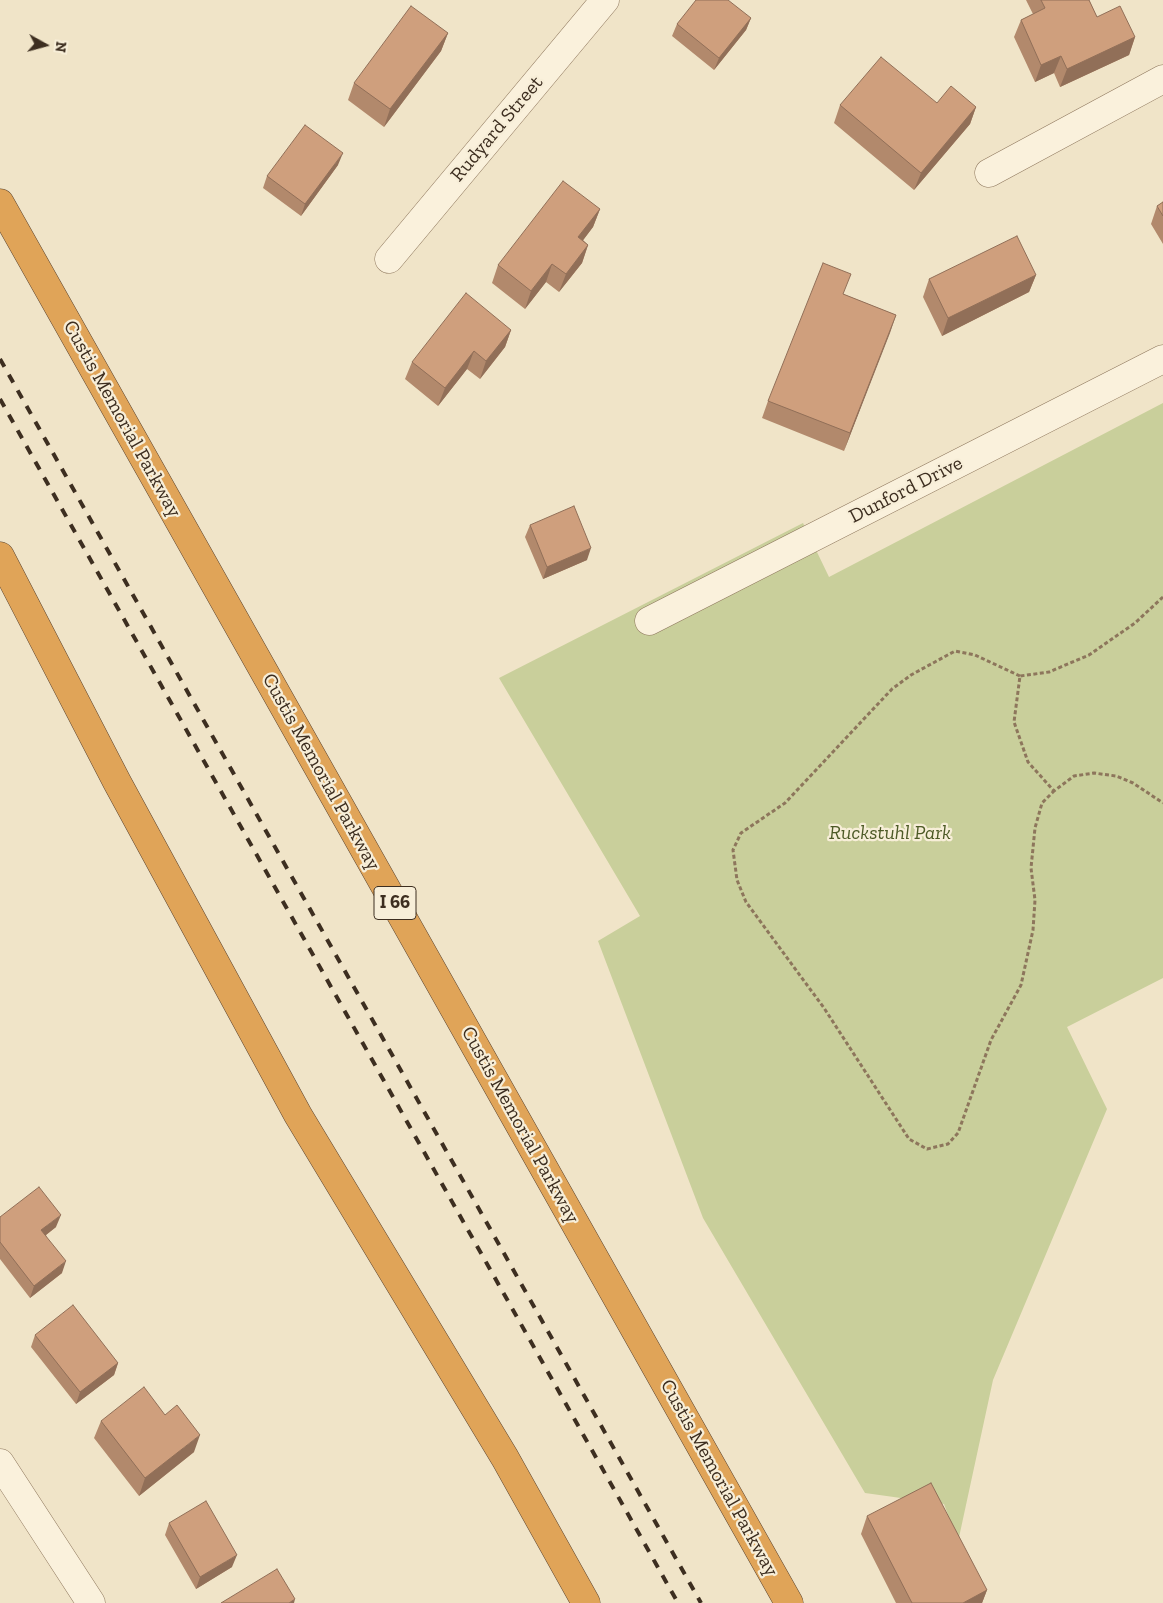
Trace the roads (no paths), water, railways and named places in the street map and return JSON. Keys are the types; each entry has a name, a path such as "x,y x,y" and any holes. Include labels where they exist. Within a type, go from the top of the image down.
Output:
{"highway":[{"name":"Custis Memorial Parkway","path":"0,203 789,1603"},
{"path":"0,556 117,782 298,1115 505,1458 586,1603"}],"street":[{"name":"Rudyard Street","path":"389,259 604,0"},
{"path":"989,173 1163,79"},
{"name":"Dunford Drive","path":"649,621 762,561 1163,359"},
{"path":"0,1463 91,1603"}],"railway":[{"path":"0,359 701,1603"},
{"path":"0,399 678,1603"}],"park label":[{"name":"Ruckstuhl Park","path":"890,833"}]}
